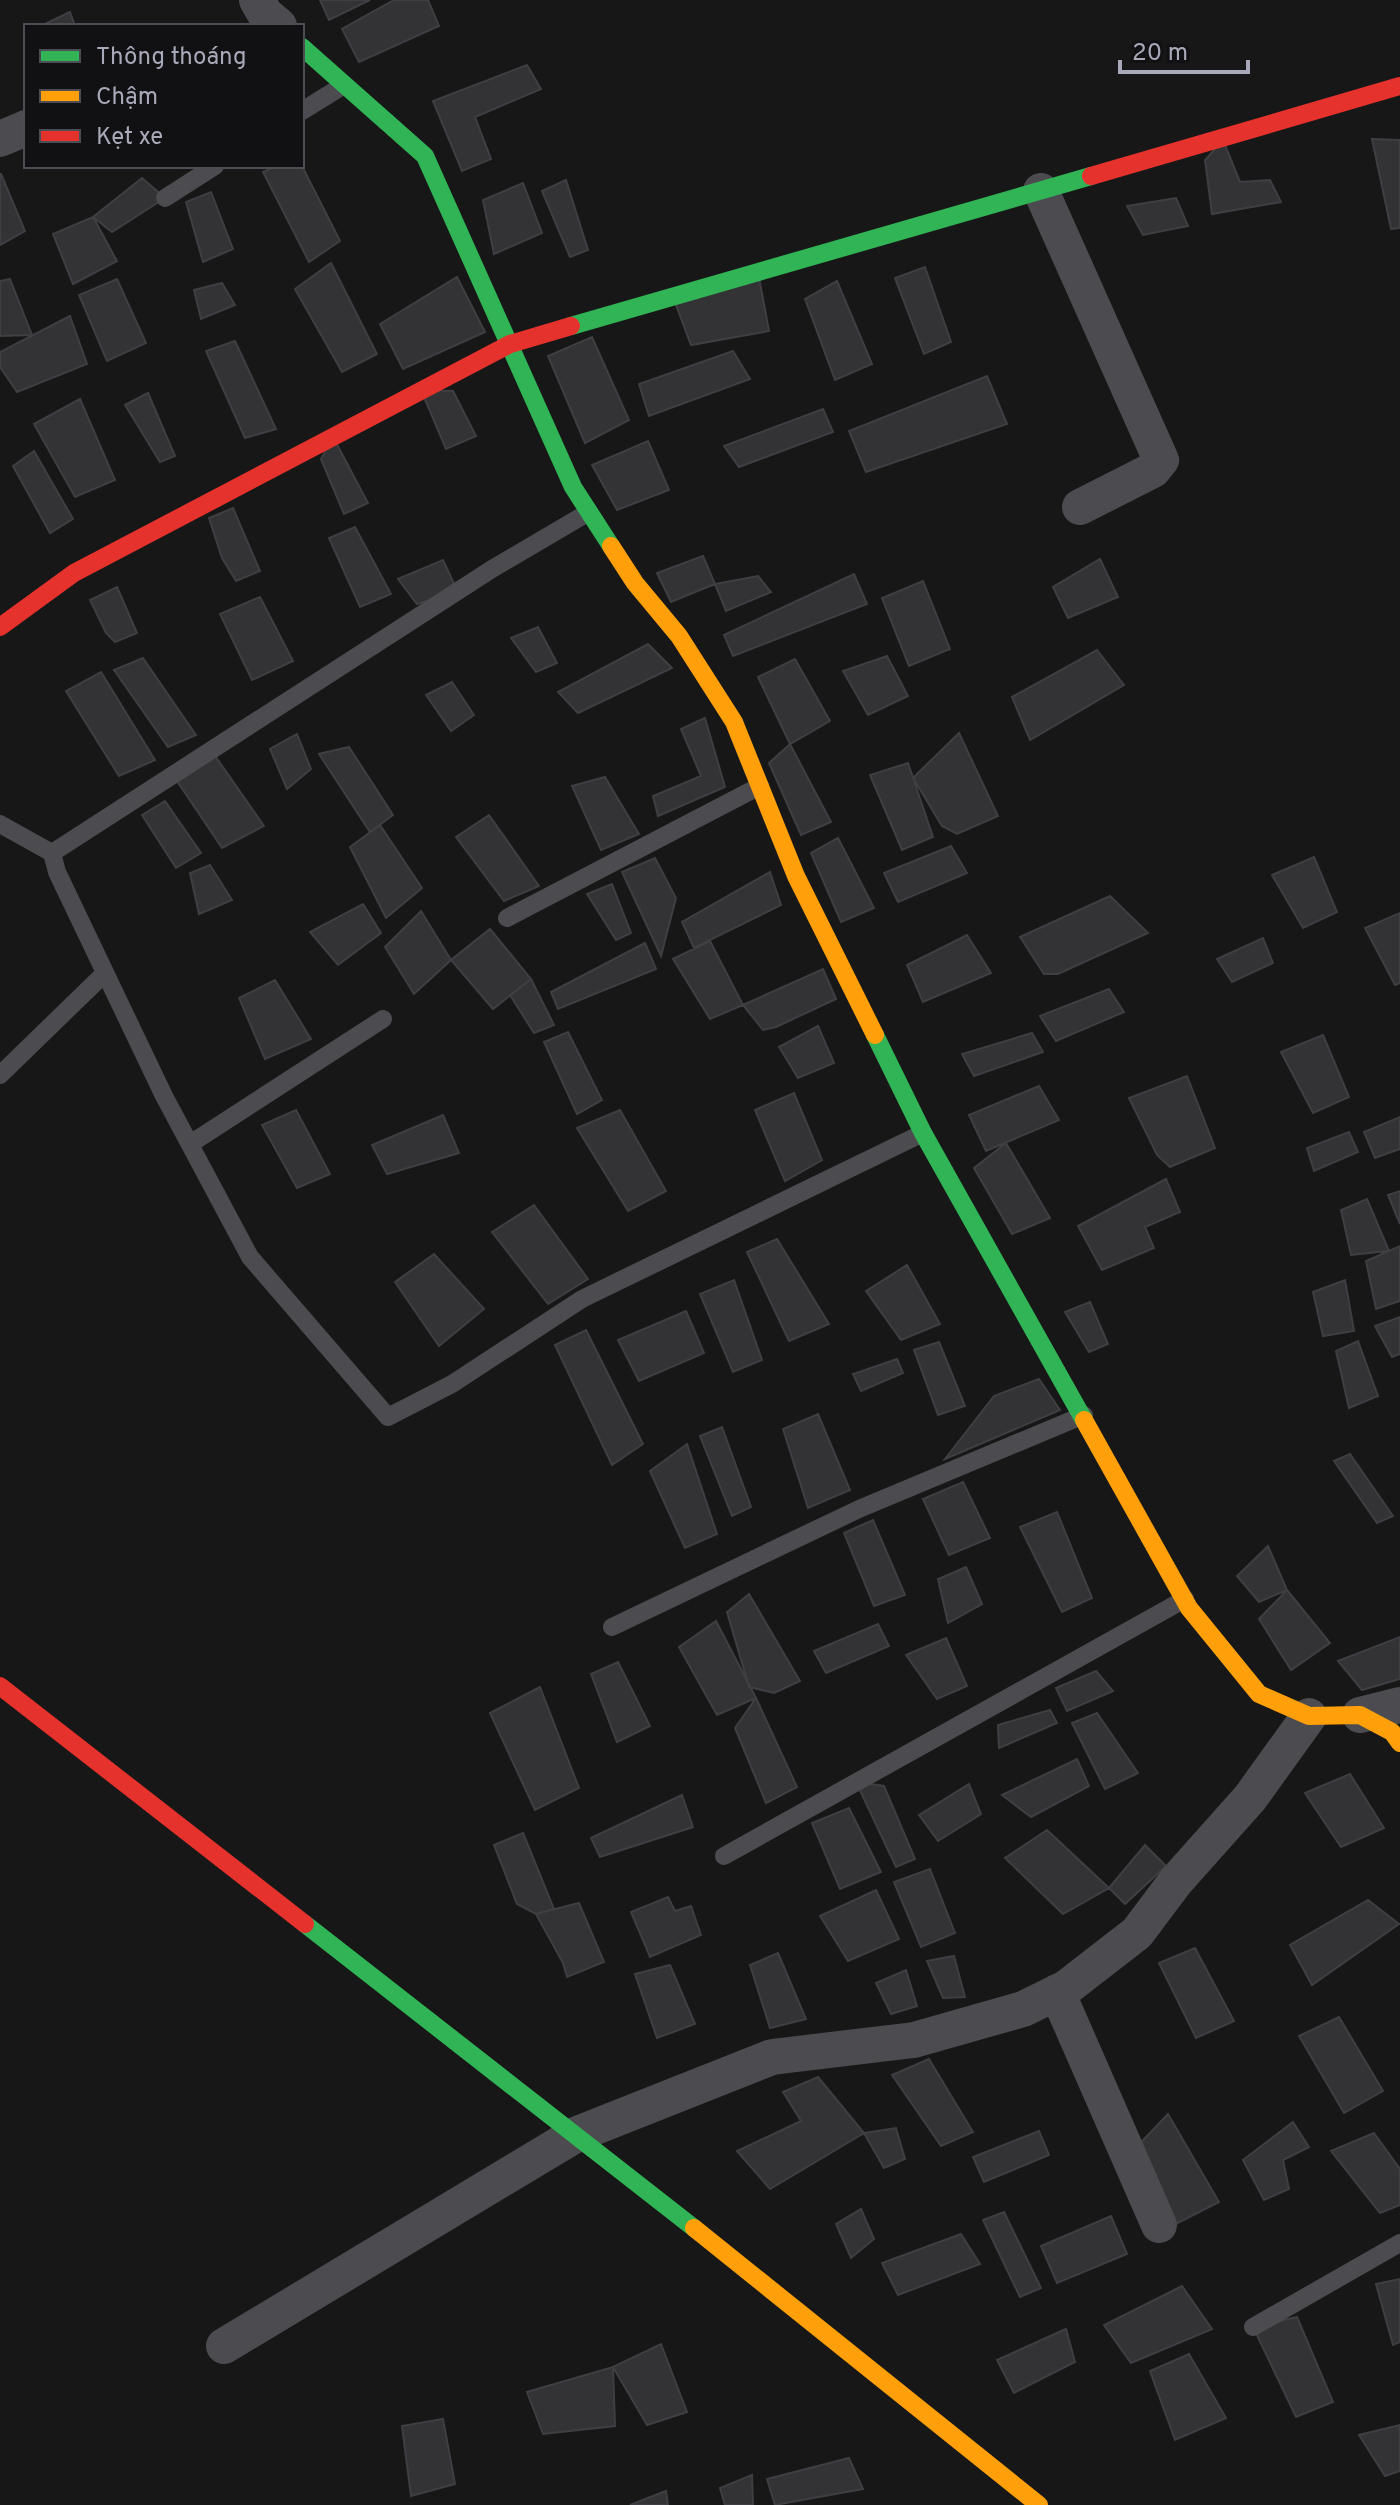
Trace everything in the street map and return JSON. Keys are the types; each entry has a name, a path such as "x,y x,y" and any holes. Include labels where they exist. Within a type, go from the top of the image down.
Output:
{"street":[{"path":"304,49 425,156 573,487 635,583 679,636 734,722 796,876 923,1133 1185,1599 1259,1694 1309,1716 1360,1715 1400,1705"},
{"path":"0,627 74,573 510,344 1400,86"},
{"path":"0,139 24,129"},
{"path":"1041,191 1161,460 1153,470 1080,507"},
{"path":"0,1686 829,2333 1039,2505"},
{"path":"1360,1715 1392,1732 1400,1743"},
{"path":"224,2346 575,2135 772,2057 914,2040 1023,2009 1057,1992 1137,1933 1176,1881 1250,1798 1309,1716"},
{"path":"1057,1992 1159,2225"}],"lane":[{"path":"304,110 344,84"},
{"path":"165,198 212,168"},
{"path":"52,853 492,569 589,512"},
{"path":"507,918 760,786"},
{"path":"0,824 52,853 57,872 105,973 250,1257 388,1417 452,1384 582,1299 923,1133"},
{"path":"0,1075 105,973"},
{"path":"190,1144 383,1019"},
{"path":"612,1627 859,1509 1084,1415"},
{"path":"724,1856 1185,1599"},
{"path":"1253,2327 1400,2243"}],"building":[{"path":"320,0 370,0 329,20"},
{"path":"394,0 428,0 439,26 359,62 342,29"},
{"path":"70,12 74,24 45,24"},
{"path":"527,65 541,89 475,117 491,159 462,171 433,101"},
{"path":"1372,139 1400,140 1400,228 1391,229"},
{"path":"1223,140 1240,182 1270,180 1281,202 1212,214 1205,160"},
{"path":"272,168 303,168 340,241 309,262 263,172"},
{"path":"0,174 25,231 0,245"},
{"path":"142,178 165,198 112,232 93,217"},
{"path":"566,180 588,250 570,257 542,191"},
{"path":"523,183 542,233 494,254 483,200"},
{"path":"211,192 233,249 203,262 186,202"},
{"path":"1176,198 1188,226 1143,235 1127,206"},
{"path":"93,217 117,261 73,284 53,234"},
{"path":"331,263 377,354 342,372 295,289"},
{"path":"925,267 951,342 924,354 895,278"},
{"path":"758,272 769,331 691,345 673,297"},
{"path":"457,277 485,332 403,369 380,324"},
{"path":"10,279 32,335 0,336 0,281"},
{"path":"117,279 146,343 107,361 79,295"},
{"path":"837,281 872,364 835,380 805,299"},
{"path":"222,283 235,305 201,319 194,290"},
{"path":"70,316 87,364 17,392 0,367 0,352"},
{"path":"592,337 629,420 585,443 548,356"},
{"path":"235,341 276,429 245,438 206,351"},
{"path":"733,351 750,379 649,416 639,384"},
{"path":"987,376 1007,424 866,472 849,431"},
{"path":"421,390 453,391 476,436 446,449"},
{"path":"148,393 175,456 160,462 125,405"},
{"path":"80,399 115,480 75,497 34,424"},
{"path":"823,409 833,432 739,467 724,446"},
{"path":"333,437 368,503 344,514 321,459"},
{"path":"648,441 669,490 617,510 592,465"},
{"path":"34,451 73,519 50,533 13,466"},
{"path":"233,508 260,571 236,581 222,558 209,518"},
{"path":"355,527 391,594 360,607 329,538"},
{"path":"703,556 715,584 671,602 657,573"},
{"path":"1100,559 1118,597 1068,618 1053,587"},
{"path":"443,560 458,592 417,604 398,579"},
{"path":"854,574 867,604 733,656 724,635"},
{"path":"758,576 771,592 726,611 715,584"},
{"path":"923,581 950,649 909,666 882,598"},
{"path":"117,587 137,633 115,642 106,633 90,600"},
{"path":"260,597 293,661 252,680 220,614"},
{"path":"538,627 557,663 536,672 511,638"},
{"path":"648,644 672,668 578,713 558,692"},
{"path":"1097,650 1124,685 1030,740 1012,697"},
{"path":"887,656 908,696 868,715 843,671"},
{"path":"143,658 196,735 168,747 114,670"},
{"path":"795,659 830,721 790,744 758,677"},
{"path":"101,672 155,760 119,776 66,691"},
{"path":"452,682 474,715 451,731 426,695"},
{"path":"705,718 725,787 658,816 653,796 701,776 681,729"},
{"path":"959,733 998,816 957,834 942,826 913,778"},
{"path":"297,734 311,769 287,789 270,749"},
{"path":"790,744 831,822 801,835 769,763"},
{"path":"349,747 393,815 370,832 319,754"},
{"path":"211,750 264,826 222,848 173,775"},
{"path":"908,763 933,837 902,850 870,775"},
{"path":"605,777 639,834 601,850 572,786"},
{"path":"165,801 201,853 176,868 142,815"},
{"path":"489,815 539,886 504,901 456,837"},
{"path":"380,825 422,888 386,918 350,847"},
{"path":"838,838 874,908 841,922 811,853"},
{"path":"951,846 967,873 898,902 884,873"},
{"path":"1314,857 1337,912 1303,928 1272,875"},
{"path":"655,858 676,898 661,956 622,872"},
{"path":"210,865 232,900 199,914 190,873"},
{"path":"770,872 781,905 694,948 682,922"},
{"path":"612,884 631,933 616,940 587,894"},
{"path":"1110,896 1148,933 1058,974 1044,974 1020,937"},
{"path":"363,904 381,933 338,965 310,932"},
{"path":"421,911 451,960 414,994 385,947"},
{"path":"1400,913 1400,983 1395,985 1365,928"},
{"path":"490,929 531,979 493,1009 451,960"},
{"path":"967,935 991,973 923,1002 907,965"},
{"path":"1263,938 1273,963 1232,982 1217,959"},
{"path":"710,941 743,1005 710,1019 673,959"},
{"path":"645,943 656,969 558,1009 551,992"},
{"path":"823,969 836,999 776,1027 763,1030 743,1005"},
{"path":"531,979 554,1025 534,1033 510,995"},
{"path":"275,980 311,1039 265,1059 239,998"},
{"path":"1109,989 1124,1012 1056,1041 1040,1016"},
{"path":"818,1026 834,1063 798,1078 779,1047"},
{"path":"568,1032 602,1100 577,1114 544,1042"},
{"path":"1032,1033 1043,1052 974,1076 962,1054"},
{"path":"1323,1035 1349,1097 1313,1113 1281,1052"},
{"path":"1187,1076 1215,1148 1170,1167 1157,1155 1129,1098"},
{"path":"1039,1086 1059,1120 986,1151 969,1115"},
{"path":"794,1093 822,1160 785,1181 755,1110"},
{"path":"296,1110 330,1174 297,1188 262,1125"},
{"path":"620,1110 666,1191 628,1211 577,1128"},
{"path":"443,1115 459,1153 387,1174 372,1145"},
{"path":"1400,1117 1400,1149 1375,1158 1364,1132"},
{"path":"1349,1132 1358,1152 1314,1171 1307,1148"},
{"path":"1006,1143 1050,1218 1012,1234 974,1168"},
{"path":"1166,1179 1180,1212 1145,1227 1154,1248 1102,1270 1078,1226"},
{"path":"1400,1191 1400,1224 1388,1195"},
{"path":"1367,1199 1389,1251 1351,1255 1341,1210"},
{"path":"534,1205 588,1279 548,1304 492,1232"},
{"path":"777,1239 829,1324 789,1341 747,1252"},
{"path":"1400,1246 1400,1301 1376,1309 1366,1261"},
{"path":"434,1254 484,1309 439,1346 395,1282"},
{"path":"907,1265 940,1324 901,1340 866,1291"},
{"path":"734,1280 762,1360 733,1372 700,1294"},
{"path":"1345,1280 1354,1331 1323,1336 1313,1292"},
{"path":"1090,1302 1108,1344 1089,1352 1065,1312"},
{"path":"686,1311 704,1353 639,1381 618,1340"},
{"path":"1400,1317 1400,1354 1392,1357 1375,1326"},
{"path":"586,1330 643,1444 612,1465 555,1345"},
{"path":"1358,1341 1378,1396 1349,1408 1336,1351"},
{"path":"939,1342 965,1406 938,1415 914,1350"},
{"path":"897,1359 903,1373 861,1391 853,1374"},
{"path":"1039,1379 1060,1410 945,1459 994,1396"},
{"path":"818,1414 850,1490 808,1508 783,1429"},
{"path":"722,1427 751,1507 732,1516 700,1436"},
{"path":"687,1444 717,1534 685,1548 650,1471"},
{"path":"1350,1454 1393,1516 1377,1523 1334,1461"},
{"path":"963,1482 990,1538 949,1555 923,1499"},
{"path":"1057,1512 1092,1598 1062,1612 1020,1527"},
{"path":"873,1520 905,1595 874,1606 844,1533"},
{"path":"1268,1546 1287,1590 1259,1602 1237,1576"},
{"path":"966,1567 982,1604 948,1623 938,1579"},
{"path":"1287,1590 1330,1643 1291,1670 1259,1619"},
{"path":"749,1594 800,1681 774,1693 749,1687 727,1612"},
{"path":"716,1621 756,1698 717,1715 679,1647"},
{"path":"878,1624 889,1646 826,1673 814,1651"},
{"path":"1400,1637 1400,1679 1362,1690 1338,1661"},
{"path":"946,1638 967,1686 937,1699 906,1655"},
{"path":"618,1662 650,1726 617,1742 591,1674"},
{"path":"1096,1671 1113,1691 1067,1711 1056,1688"},
{"path":"540,1687 579,1788 535,1810 490,1713"},
{"path":"756,1698 797,1787 766,1803 735,1728"},
{"path":"1050,1710 1057,1723 999,1748 998,1725"},
{"path":"1097,1713 1138,1773 1105,1789 1072,1723"},
{"path":"1077,1759 1089,1786 1031,1817 1002,1795"},
{"path":"1350,1774 1384,1828 1341,1847 1305,1793"},
{"path":"856,1782 884,1786 915,1859 896,1867"},
{"path":"969,1784 981,1814 938,1841 919,1815"},
{"path":"682,1795 693,1827 600,1857 591,1838"},
{"path":"849,1808 881,1872 840,1889 812,1823"},
{"path":"1047,1830 1109,1888 1063,1914 1005,1858"},
{"path":"523,1833 554,1909 536,1914 517,1904 494,1845"},
{"path":"1145,1845 1166,1866 1125,1904 1109,1888"},
{"path":"930,1869 955,1933 921,1947 894,1882"},
{"path":"876,1890 899,1939 848,1961 820,1916"},
{"path":"668,1897 675,1911 691,1906 701,1935 650,1957 631,1912"},
{"path":"1368,1900 1399,1924 1312,1985 1290,1945"},
{"path":"579,1903 604,1962 567,1977 563,1963 536,1914"},
{"path":"1195,1948 1234,2021 1196,2038 1159,1963"},
{"path":"778,1953 806,2019 770,2028 750,1965"},
{"path":"954,1956 965,1997 943,1998 927,1961"},
{"path":"670,1965 695,2024 657,2038 635,1974"},
{"path":"906,1970 917,2006 891,2014 876,1983"},
{"path":"1339,2017 1383,2091 1344,2113 1299,2036"},
{"path":"929,2059 973,2132 941,2146 892,2075"},
{"path":"818,2077 864,2133 770,2189 737,2151 801,2121 783,2092"},
{"path":"1168,2114 1219,2202 1170,2227 1130,2154"},
{"path":"1293,2122 1309,2147 1283,2160 1289,2189 1264,2200 1243,2160"},
{"path":"896,2128 905,2159 884,2168 864,2133"},
{"path":"1039,2131 1049,2155 984,2182 973,2157"},
{"path":"1374,2133 1400,2169 1400,2205 1380,2213 1331,2151"},
{"path":"861,2209 874,2239 851,2258 836,2224"},
{"path":"1004,2212 1041,2288 1020,2297 983,2220"},
{"path":"1111,2216 1127,2254 1057,2283 1041,2246"},
{"path":"961,2234 980,2264 898,2295 882,2263"},
{"path":"1400,2279 1400,2342 1393,2345 1376,2284"},
{"path":"1182,2286 1212,2329 1131,2363 1104,2325"},
{"path":"1297,2317 1333,2402 1296,2417 1253,2327"},
{"path":"1066,2329 1075,2362 1014,2393 997,2360"},
{"path":"661,2344 687,2412 647,2425 613,2367"},
{"path":"1189,2354 1226,2418 1175,2440 1150,2371"},
{"path":"613,2367 615,2426 543,2434 527,2392"},
{"path":"443,2419 455,2484 411,2496 402,2426"},
{"path":"1400,2425 1400,2471 1385,2476 1359,2435"},
{"path":"849,2458 863,2489 775,2505 767,2479"},
{"path":"752,2475 753,2505 725,2505 720,2488"},
{"path":"666,2491 668,2505 630,2505"}],"traffic: fast":[{"path":"304,49 425,156 573,487 611,546"},
{"path":"571,326 1091,176"},
{"path":"875,1035 923,1133 1084,1420"},
{"path":"305,1924 694,2228"}],"traffic: slow":[{"path":"611,546 635,583 679,636 734,722 796,876 875,1035"},
{"path":"1084,1420 1189,1608 1259,1694 1309,1716 1360,1715 1392,1732 1400,1743"},
{"path":"694,2228 1039,2505"}],"traffic: jam":[{"path":"1091,176 1400,86"},
{"path":"0,627 74,573 510,344 571,326"},
{"path":"0,1686 305,1924"}]}
